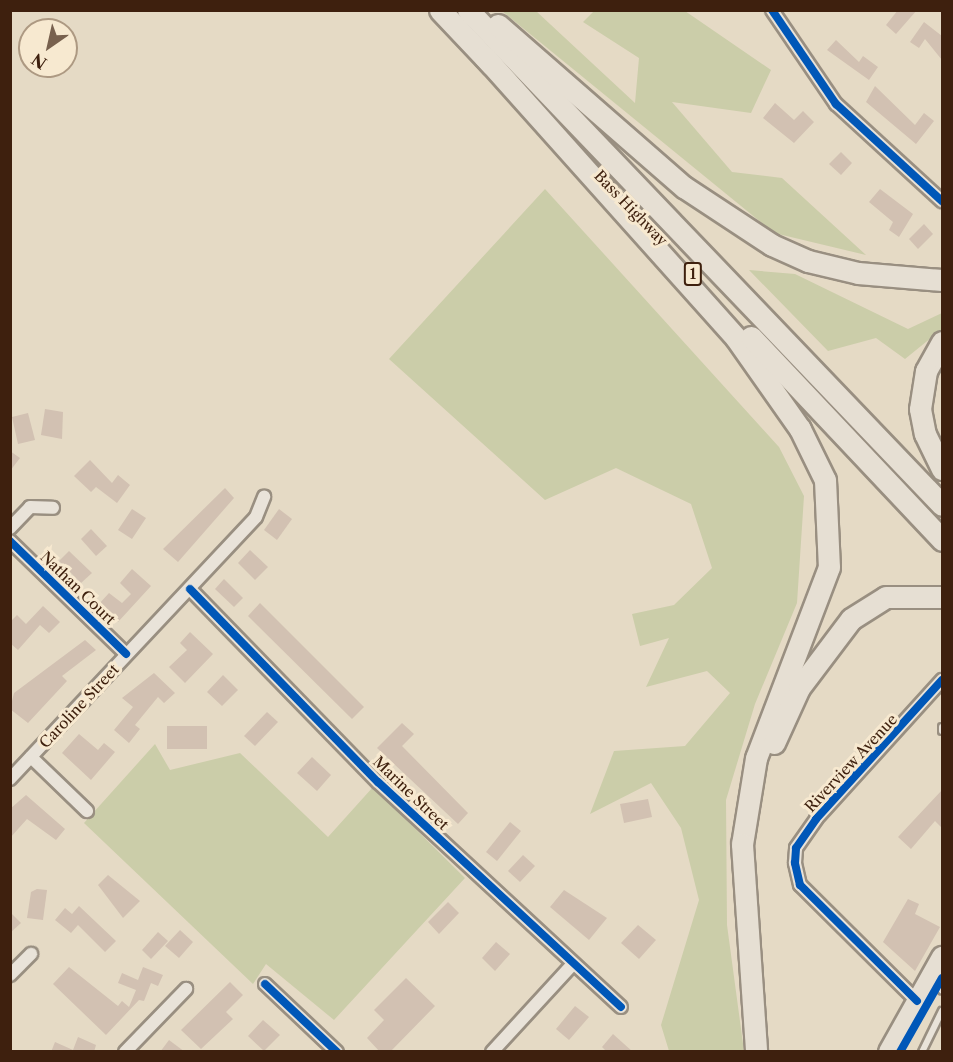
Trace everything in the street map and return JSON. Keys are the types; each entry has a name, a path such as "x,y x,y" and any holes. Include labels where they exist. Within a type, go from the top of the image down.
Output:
{"highway":[{"name":"Bass Highway","path":"440,10 942,540"},
{"name":"Bass Highway","path":"468,10 942,504"},
{"path":"482,10 730,220 808,261 858,273 942,280"},
{"path":"484,56 736,338 800,429 825,480 829,567 756,758 742,844 756,1052"},
{"path":"942,342 926,371 920,409 925,434 942,469"},
{"path":"747,930 756,804 778,733 799,688 836,634 866,606 904,594 942,597"},
{"path":"889,1052 917,1001 937,984 942,957"},
{"path":"755,1015 763,1052"}],"street":[{"path":"772,10 836,105 942,201"},
{"name":"Caroline Street","path":"10,779 256,517 264,497"},
{"path":"10,528 30,507 53,508"},
{"name":"Nathan Court","path":"10,541 126,654"},
{"name":"Marine Street","path":"190,589 378,782 621,1006"},
{"name":"Riverview Avenue","path":"917,1001 800,885 795,863 796,848 816,819 942,680"},
{"path":"31,757 87,811"},
{"path":"10,975 31,954"},
{"path":"492,1052 573,964"},
{"path":"265,984 337,1052"},
{"path":"125,1052 186,989"}],"lane":[{"path":"922,1052 942,1011"}],"green space":[{"path":"502,11 536,11 635,103 639,58 583,22 594,11 685,11 771,70 751,113 672,102 732,172 782,178 866,255 774,233"},
{"path":"545,189 779,447 804,496 797,603 755,704 726,800 727,925 744,1051 669,1051 661,1025 699,900 681,828 651,783 590,814 614,751 685,746 730,693 707,671 646,687 669,638 640,646 632,614 674,605 712,568 691,504 616,468 545,500 389,359"},
{"path":"749,270 795,274 908,329 942,313 942,329 905,359 876,338 828,351"},
{"path":"155,744 170,770 240,753 328,837 373,787 465,878 334,1020 266,964 253,984 84,823"}],"building":[{"path":"898,10 917,10 896,34 886,25"},
{"path":"924,22 942,36 942,60 925,39 919,48 910,42"},
{"path":"836,40 859,62 863,56 878,67 869,80 827,50"},
{"path":"875,86 915,125 924,113 934,121 916,144 866,102"},
{"path":"775,103 794,120 803,111 814,122 794,143 763,118"},
{"path":"841,152 852,163 841,175 829,164"},
{"path":"880,189 913,214 899,237 889,230 893,222 869,202"},
{"path":"924,224 933,234 918,249 909,239"},
{"path":"45,409 63,412 62,439 41,435"},
{"path":"28,413 35,440 18,444 12,417"},
{"path":"10,451 20,458 10,471"},
{"path":"90,460 112,483 118,475 130,485 117,503 96,487 91,492 74,476"},
{"path":"225,488 234,498 178,562 163,549"},
{"path":"132,509 146,518 132,539 118,530"},
{"path":"279,509 292,519 277,540 264,530"},
{"path":"91,529 107,546 96,556 81,539"},
{"path":"250,550 268,567 255,580 238,563"},
{"path":"69,551 92,573 81,583 59,561"},
{"path":"132,569 151,586 118,622 98,605 109,593 122,603 131,594 120,583"},
{"path":"224,579 243,598 234,607 215,589"},
{"path":"260,603 364,707 352,719 248,616"},
{"path":"43,606 60,622 49,633 40,625 18,650 10,643 10,622 17,615 26,624"},
{"path":"190,632 213,654 185,683 169,667 187,650 180,643"},
{"path":"85,640 96,650 62,676 67,681 28,723 10,709 14,693"},
{"path":"154,673 175,693 164,703 158,697 135,725 140,729 129,743 114,730 133,707 122,698"},
{"path":"223,675 238,690 222,706 207,692"},
{"path":"267,712 278,722 255,746 244,736"},
{"path":"402,723 414,734 402,746 468,813 458,824 377,748"},
{"path":"167,726 207,726 207,749 167,749"},
{"path":"79,734 98,750 104,743 115,752 91,780 62,753"},
{"path":"312,757 331,775 317,791 297,773"},
{"path":"942,790 942,828 935,821 911,849 898,837"},
{"path":"26,795 65,829 56,840 27,819 10,838 10,809"},
{"path":"648,799 652,817 624,823 620,804"},
{"path":"510,822 521,831 497,861 486,852"},
{"path":"523,855 535,866 520,882 508,871"},
{"path":"108,875 140,901 123,918 98,885"},
{"path":"37,889 47,890 43,920 27,918 31,892"},
{"path":"564,890 607,918 589,940 550,907"},
{"path":"908,899 919,904 915,914 940,927 915,971 883,942"},
{"path":"448,902 459,913 439,934 428,922"},
{"path":"79,906 116,941 105,952 78,925 71,933 55,920 65,908 72,914"},
{"path":"10,912 21,923 10,933"},
{"path":"638,925 656,940 639,959 621,943"},
{"path":"180,930 193,942 179,958 165,946"},
{"path":"158,932 168,941 151,959 142,950"},
{"path":"496,942 510,954 495,971 482,958"},
{"path":"69,967 118,1006 122,1001 129,1007 136,990 118,983 122,973 138,980 143,967 163,975 158,986 151,983 144,1001 139,1000 106,1035 53,984"},
{"path":"406,978 435,1006 390,1052 380,1052 367,1038 384,1020 374,1010"},
{"path":"230,982 243,995 226,1012 233,1019 201,1049 181,1030"},
{"path":"575,1006 589,1017 569,1040 556,1029"},
{"path":"263,1020 280,1035 264,1051 248,1036"},
{"path":"613,1034 633,1052 607,1052 602,1047"},
{"path":"78,1037 96,1045 94,1052 51,1052 55,1042 73,1050"},
{"path":"169,1040 185,1052 160,1052"}],"cycle path":[{"path":"772,10 836,104 942,201"},
{"path":"10,541 126,654"},
{"path":"190,589 378,782 621,1007"},
{"path":"917,1001 800,885 795,863 796,848 816,819 942,680"},
{"path":"900,1052 942,978"},
{"path":"265,984 337,1052"}]}
